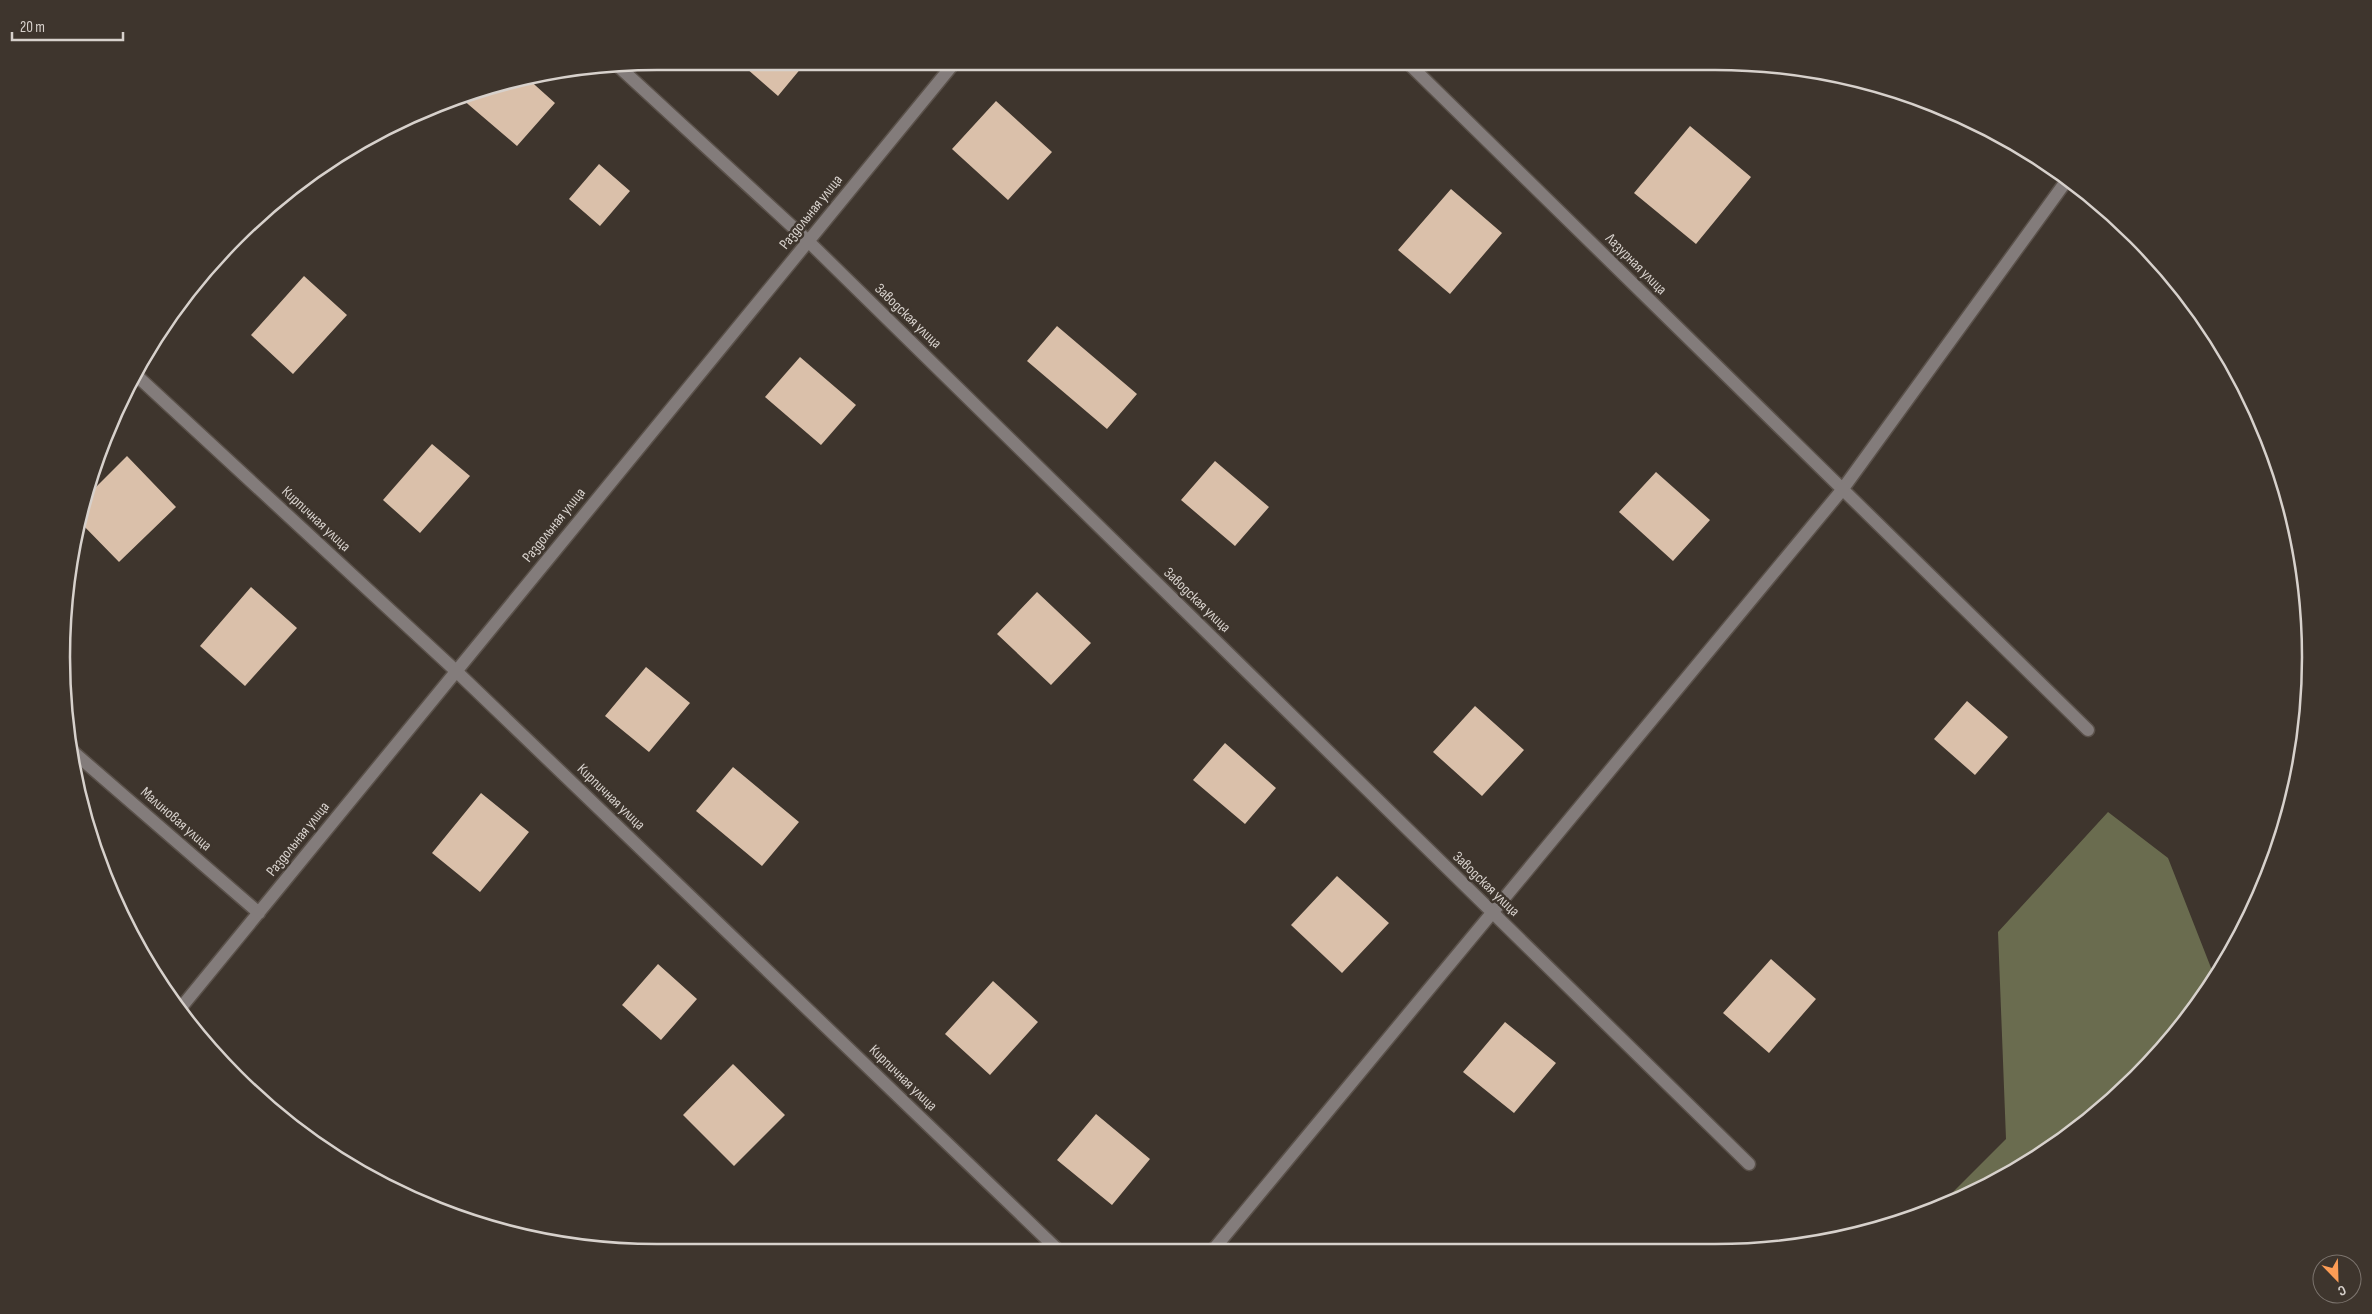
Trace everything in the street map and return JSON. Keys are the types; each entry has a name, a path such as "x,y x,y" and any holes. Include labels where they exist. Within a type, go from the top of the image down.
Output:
{"street":[{"name":"Раздольная улица","path":"184,1004 948,70"},
{"name":"Лазурная улица","path":"1415,70 2088,730"},
{"name":"Заводская улица","path":"623,71 808,241 1749,1164"},
{"path":"1218,1244 1494,913 1842,490 2064,185"},
{"name":"Кирпичная улица","path":"140,379 456,671 1052,1244"},
{"name":"Малиновая улица","path":"79,757 259,913"}],"green space":[{"path":"2108,812 2168,858 2212,969 2181,1014 2156,1044 2102,1098 2041,1145 1975,1183 1951,1194 2006,1139 1998,932"}],"building":[{"path":"748,70 800,70 778,96"},
{"path":"533,83 555,103 517,146 465,102"},
{"path":"996,101 1052,152 1008,200 952,149"},
{"path":"1690,126 1751,177 1696,244 1634,193"},
{"path":"599,164 630,191 600,226 569,199"},
{"path":"1451,189 1502,233 1450,294 1398,250"},
{"path":"304,276 347,315 293,374 251,335"},
{"path":"1057,326 1137,394 1107,429 1027,361"},
{"path":"800,357 856,405 821,445 765,397"},
{"path":"432,444 470,476 420,533 383,500"},
{"path":"127,456 176,507 119,562 85,527 95,488"},
{"path":"1215,461 1269,507 1235,546 1181,500"},
{"path":"1656,472 1710,520 1673,561 1619,512"},
{"path":"251,587 297,628 245,686 200,646"},
{"path":"1037,592 1091,643 1051,685 997,634"},
{"path":"646,667 690,703 649,752 605,716"},
{"path":"1967,701 2008,737 1975,775 1934,739"},
{"path":"1475,706 1524,750 1482,796 1433,752"},
{"path":"1225,743 1276,788 1245,824 1193,780"},
{"path":"733,767 799,822 762,866 696,811"},
{"path":"481,793 529,832 480,892 432,853"},
{"path":"1337,876 1389,923 1342,973 1291,925"},
{"path":"1771,959 1816,999 1769,1053 1723,1013"},
{"path":"658,964 697,999 661,1040 622,1005"},
{"path":"993,981 1038,1022 990,1075 945,1034"},
{"path":"1505,1022 1556,1063 1514,1113 1463,1072"},
{"path":"733,1064 785,1115 734,1166 683,1115"},
{"path":"1096,1114 1150,1159 1112,1205 1057,1160"}]}
